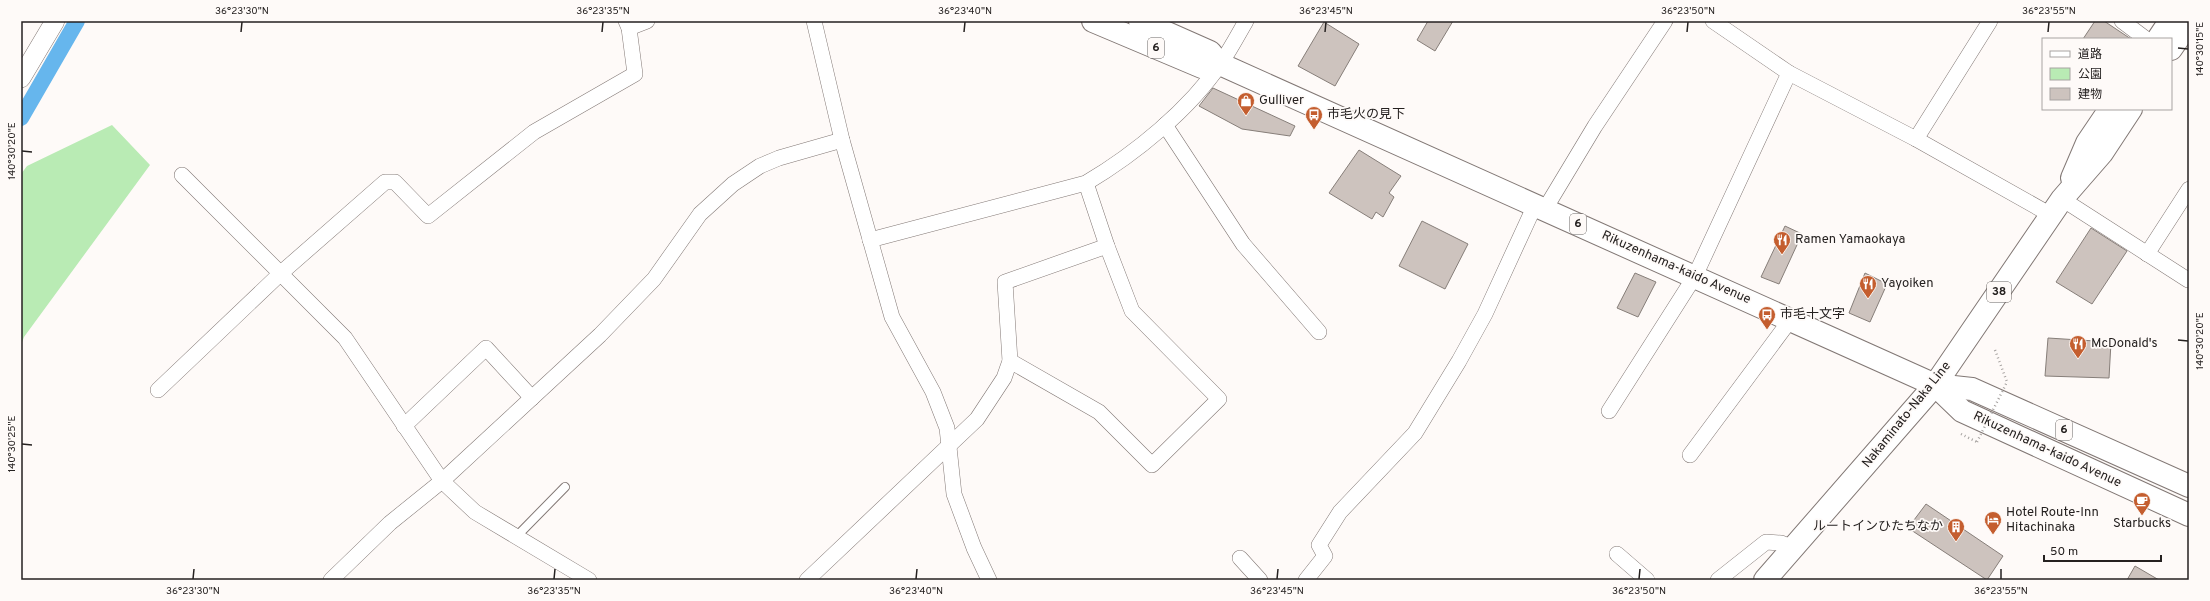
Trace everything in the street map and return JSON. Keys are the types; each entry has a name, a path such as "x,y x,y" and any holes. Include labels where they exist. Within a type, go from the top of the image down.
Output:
{"main road":[{"name":"6","path":"1093,21 1202,68 1220,64"},
{"name":"Rikuzenhama-kaido Avenue","path":"1140,21 1210,52 1220,64 1791,319 1935,385 1972,389 2189,486"},
{"path":"2159,38 2170,21"},
{"path":"2172,48 2189,23"},
{"name":"Nakaminato-Naka Line","path":"2057,207 2087,143 2109,110"},
{"name":"Nakaminato-Naka Line","path":"1765,580 1935,385 2057,207 2102,153 2130,110"},
{"name":"Rikuzenhama-kaido Avenue","path":"1935,385 1962,411 2189,516"}],"street":[{"path":"21,78 55,21"},
{"path":"158,390 281,273 384,182 395,182 428,216 534,132 635,74 627,25 647,21"},
{"path":"814,21 842,140 892,317 934,392 947,428 954,494 974,548 989,580"},
{"path":"870,240 1086,183 1109,170 1165,125 1195,96 1220,64 1246,21"},
{"path":"1306,580 1325,556 1319,545 1340,512 1415,433 1485,314 1540,207 1666,21"},
{"path":"1713,21 1789,73 1916,139 2057,207 2147,254 2188,280"},
{"path":"1916,139 1990,21"},
{"path":"2122,21 2145,38"},
{"path":"1609,411 1695,276 1789,73"},
{"path":"1165,125 1243,244 1319,332"},
{"path":"331,580 390,523 442,482 600,335 654,279 700,214 733,184 760,166 779,158 842,140"},
{"path":"182,175 345,338 442,482 475,512 589,580"},
{"path":"1010,361 1099,412 1152,465 1219,399 1132,310 1106,246 1086,183"},
{"path":"2147,254 2189,190"},
{"path":"807,580 977,419 1004,378 1010,361 1005,282 1106,246"},
{"path":"1690,456 1791,319"},
{"path":"404,426 486,348 532,398"},
{"path":"1718,580 1766,542 1781,543 1794,548"},
{"path":"1617,554 1648,580"},
{"path":"1240,558 1260,580"}],"lane":[{"path":"516,536 565,487"}],"path":[{"path":"1961,434 1977,442 2007,382 1995,350"}],"green space":[{"path":"112,125 150,165 24,337 21,345 21,174 27,166"}],"building":[{"path":"1428,21 1453,21 1435,51 1417,40"},
{"path":"2095,21 2104,21 2130,38 2084,38"},
{"path":"1324,22 1359,44 1335,86 1298,66"},
{"name":"Gulliver","path":"1213,88 1295,126 1290,136 1242,129 1199,106"},
{"path":"1359,150 1401,176 1389,193 1394,197 1383,217 1376,212 1372,219 1329,193"},
{"path":"1422,221 1468,244 1445,289 1399,266"},
{"name":"Ramen Yamaokaya","path":"1785,226 1802,234 1779,284 1761,277"},
{"path":"2091,228 2127,251 2092,304 2056,282"},
{"path":"1635,273 1656,282 1638,317 1617,308"},
{"name":"Yayoiken","path":"1865,273 1887,284 1870,322 1849,313"},
{"name":"McDonald's","path":"2048,338 2111,342 2109,378 2045,376"},
{"name":"ルートインひたちなか","path":"1926,504 2003,556 1987,580 1908,528"},
{"path":"2135,566 2159,580 2127,580"}],"waterway":[{"path":"21,118 77,21"}],"place":[{"name":"Gulliver","path":"1246,116"},
{"name":"市毛火の見下","path":"1314,130"},
{"name":"Ramen Yamaokaya","path":"1782,255"},
{"name":"Yayoiken","path":"1868,299"},
{"name":"市毛十文字","path":"1767,330"},
{"name":"McDonald's","path":"2078,359"},
{"name":"Starbucks","path":"2142,516"},
{"name":"Hotel Route-Inn Hitachinaka","path":"1993,535"},
{"name":"ルートインひたちなか","path":"1956,542"}]}
